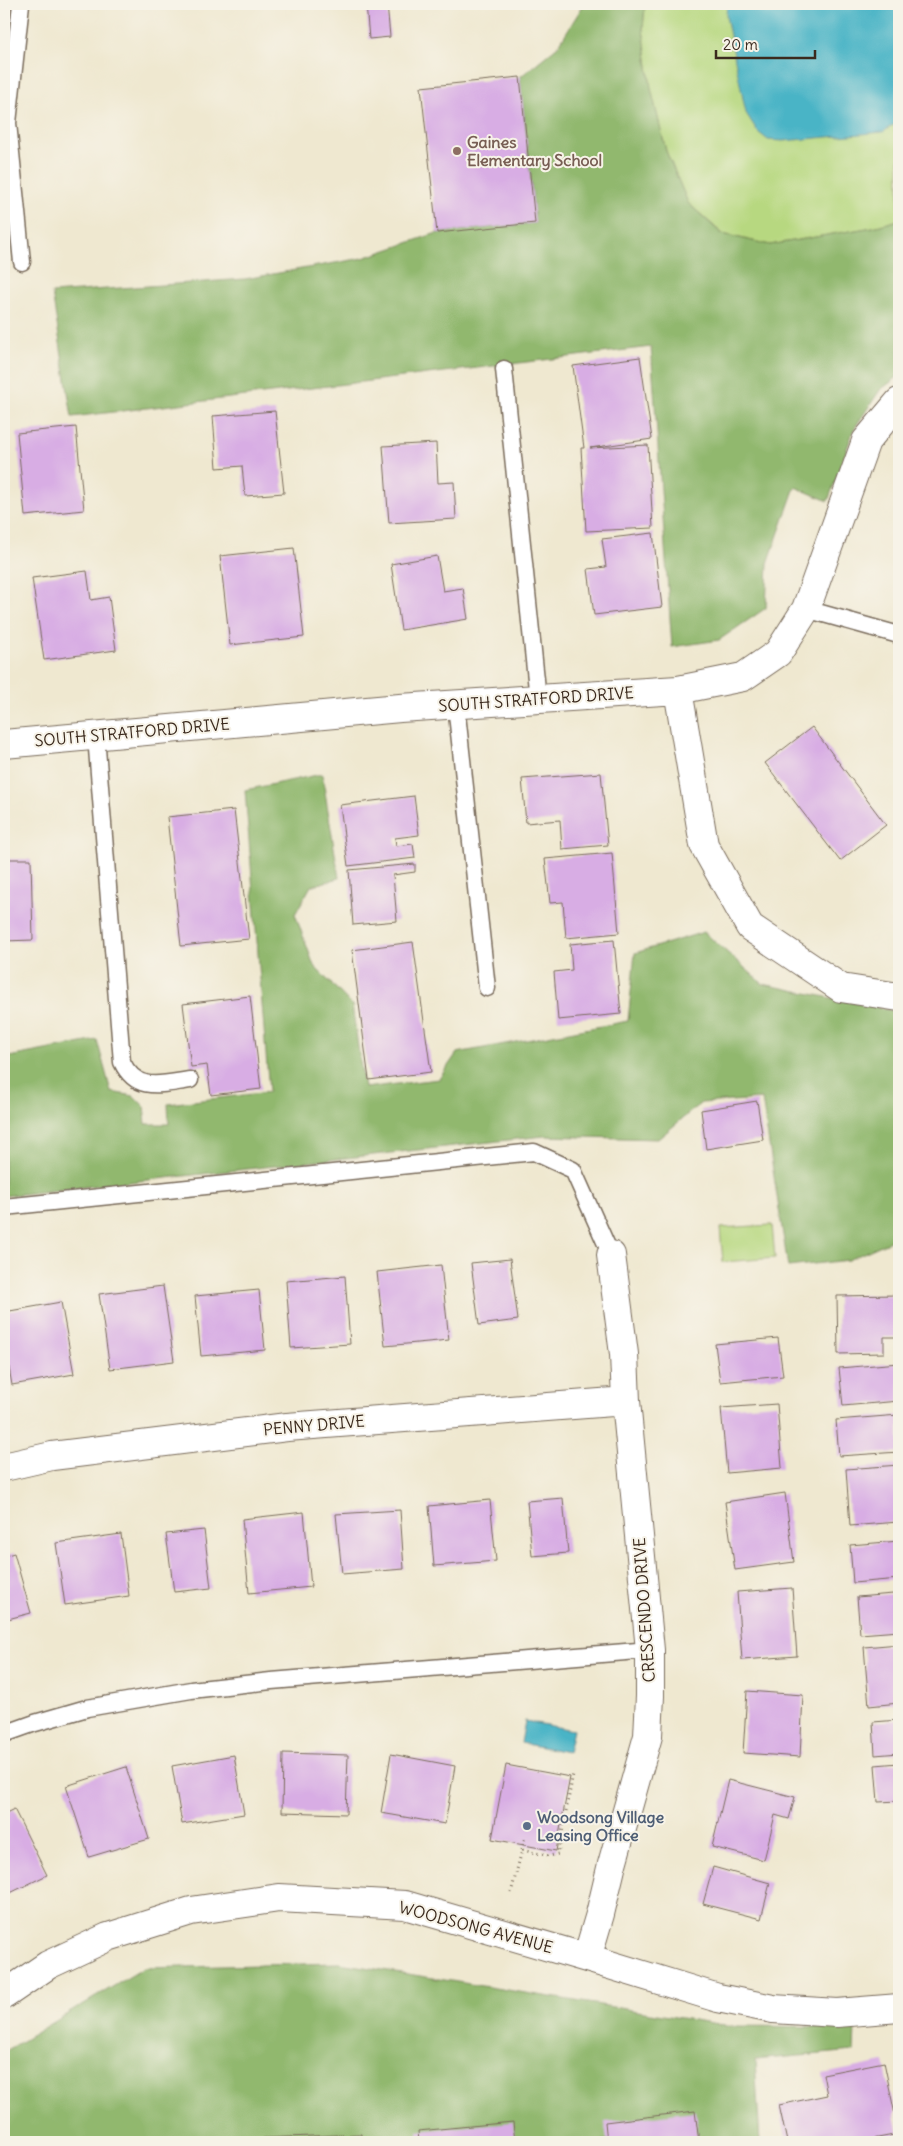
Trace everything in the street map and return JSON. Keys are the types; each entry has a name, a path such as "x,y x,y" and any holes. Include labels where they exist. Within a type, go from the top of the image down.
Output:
{"street":[{"name":"SOUTH STRATFORD DRIVE","path":"4,744 400,708 678,690 743,678 778,653 806,609 866,442 899,402"},
{"path":"678,690 704,845 750,927 841,988 899,997"},
{"name":"CRESCENDO DRIVE","path":"587,1958 648,1736 650,1696 650,1650 626,1401 623,1344 611,1255"},
{"name":"PENNY DRIVE","path":"4,1467 52,1456 287,1427 626,1401"},
{"name":"WOODSONG AVENUE","path":"4,1995 48,1965 108,1937 191,1911 279,1898 405,1905 718,1998 773,2009 837,2014 899,2008"}],"lane":[{"path":"22,4 8,123 22,262"},
{"path":"504,369 538,699"},
{"path":"806,609 899,635"},
{"path":"456,705 487,988"},
{"path":"96,736 122,1062 127,1073 137,1082 154,1084 190,1080"},
{"path":"4,1208 534,1152 573,1170 611,1255"},
{"path":"4,1734 87,1708 191,1690 271,1681 650,1650"}],"path":[{"path":"522,1850 550,1856 558,1854 573,1774"},
{"path":"511,1893 525,1836"}],"green space":[{"path":"584,4 645,4 643,29 651,89 666,151 688,203 722,234 770,245 873,227 899,220 899,376 880,390 854,429 828,501 795,487 768,563 766,608 719,640 672,647 651,347 72,417 52,293 245,279 363,258 437,233 535,223 520,77 558,46"},
{"path":"645,4 899,4 899,220 873,227 770,245 723,234 688,203 666,151 651,89 643,29"},
{"path":"322,774 339,878 311,886 295,914 314,966 352,1005 364,1088 439,1079 457,1053 628,1021 635,953 704,932 763,984 899,1012 899,1237 848,1260 788,1267 762,1099 701,1103 658,1139 544,1136 4,1196 4,1058 97,1040 111,1092 134,1096 144,1106 146,1124 169,1124 168,1104 269,1092 245,790"},
{"path":"772,1225 775,1258 723,1262 720,1228"},
{"path":"339,1963 731,2026 855,2027 854,2051 755,2060 760,2142 4,2142 4,2052 144,1968"}],"water":[{"path":"727,4 899,4 899,121 883,132 783,141 768,140 758,132 746,113 726,16"},
{"path":"525,1721 573,1730 568,1752 521,1743"}],"building":[{"path":"366,4 387,4 390,37 369,39"},
{"path":"520,77 535,223 437,233 421,87"},
{"path":"640,357 652,439 590,448 648,445 653,528 586,531 581,448 584,448 573,366"},
{"path":"275,411 284,493 245,496 242,466 217,468 213,416"},
{"path":"76,427 84,510 25,516 17,433"},
{"path":"436,443 438,483 454,482 456,519 389,523 383,446"},
{"path":"653,533 662,607 594,615 588,569 606,567 602,539"},
{"path":"294,548 304,637 230,645 220,556"},
{"path":"437,556 443,591 463,588 468,619 401,630 391,564"},
{"path":"87,571 91,600 109,597 116,650 44,660 32,578"},
{"path":"812,727 886,825 840,861 765,763"},
{"path":"601,773 608,845 562,849 560,820 526,823 522,779"},
{"path":"414,796 419,835 395,838 396,846 413,844 415,858 348,866 340,805"},
{"path":"234,810 249,939 181,946 167,817"},
{"path":"612,853 619,933 566,938 563,902 550,903 545,859"},
{"path":"4,859 31,859 33,940 4,941"},
{"path":"415,864 415,872 393,875 397,921 353,925 349,870"},
{"path":"614,940 621,1014 558,1020 554,972 572,970 570,944"},
{"path":"413,942 431,1072 369,1080 352,950"},
{"path":"250,996 261,1089 211,1095 207,1065 191,1067 183,1004"},
{"path":"757,1101 763,1140 706,1149 701,1110"},
{"path":"510,1259 518,1320 479,1325 471,1263"},
{"path":"441,1265 449,1340 385,1346 377,1272"},
{"path":"345,1276 350,1344 291,1348 286,1281"},
{"path":"163,1286 174,1361 110,1369 99,1294"},
{"path":"259,1290 265,1350 201,1356 195,1296"},
{"path":"897,1295 898,1337 884,1337 884,1353 838,1354 837,1296"},
{"path":"61,1302 74,1374 12,1385 4,1339 4,1312"},
{"path":"778,1338 783,1376 720,1382 715,1344"},
{"path":"899,1363 899,1401 843,1406 839,1368"},
{"path":"777,1404 782,1468 727,1473 721,1408"},
{"path":"899,1415 899,1452 839,1456 836,1420"},
{"path":"899,1465 898,1522 850,1526 846,1469"},
{"path":"785,1493 794,1562 735,1570 725,1502"},
{"path":"563,1498 568,1553 532,1556 527,1501"},
{"path":"490,1500 496,1561 434,1566 429,1506"},
{"path":"400,1510 404,1569 342,1574 336,1514"},
{"path":"304,1512 311,1587 249,1593 242,1519"},
{"path":"204,1530 211,1588 174,1592 166,1534"},
{"path":"121,1534 129,1596 65,1605 56,1543"},
{"path":"899,1541 899,1579 853,1583 850,1545"},
{"path":"14,1553 31,1613 4,1620 4,1556"},
{"path":"792,1588 797,1656 742,1660 737,1592"},
{"path":"899,1595 899,1631 860,1634 857,1597"},
{"path":"899,1644 899,1703 869,1706 864,1647"},
{"path":"747,1691 803,1695 800,1757 743,1753"},
{"path":"899,1720 899,1753 875,1755 873,1722"},
{"path":"283,1753 348,1755 346,1814 282,1812"},
{"path":"391,1754 455,1766 445,1824 381,1813"},
{"path":"234,1755 244,1814 182,1824 172,1766"},
{"path":"899,1763 899,1801 878,1802 875,1765"},
{"path":"506,1765 570,1777 556,1851 492,1839"},
{"path":"126,1767 149,1839 89,1857 66,1786"},
{"path":"728,1780 795,1797 789,1819 775,1815 764,1860 712,1847"},
{"path":"14,1809 47,1875 4,1896 4,1814"},
{"path":"713,1867 770,1883 761,1919 703,1904"},
{"path":"884,2062 899,2134 857,2142 787,2142 779,2105 827,2095 823,2074"},
{"path":"695,2111 699,2142 607,2142 605,2122"},
{"path":"513,2122 515,2142 419,2142 418,2131"},
{"path":"361,2134 362,2142 263,2142 263,2138"}],"place":[{"name":"Gaines Elementary School","path":"457,151"},
{"name":"Woodsong Village Leasing Office","path":"527,1826"}]}
